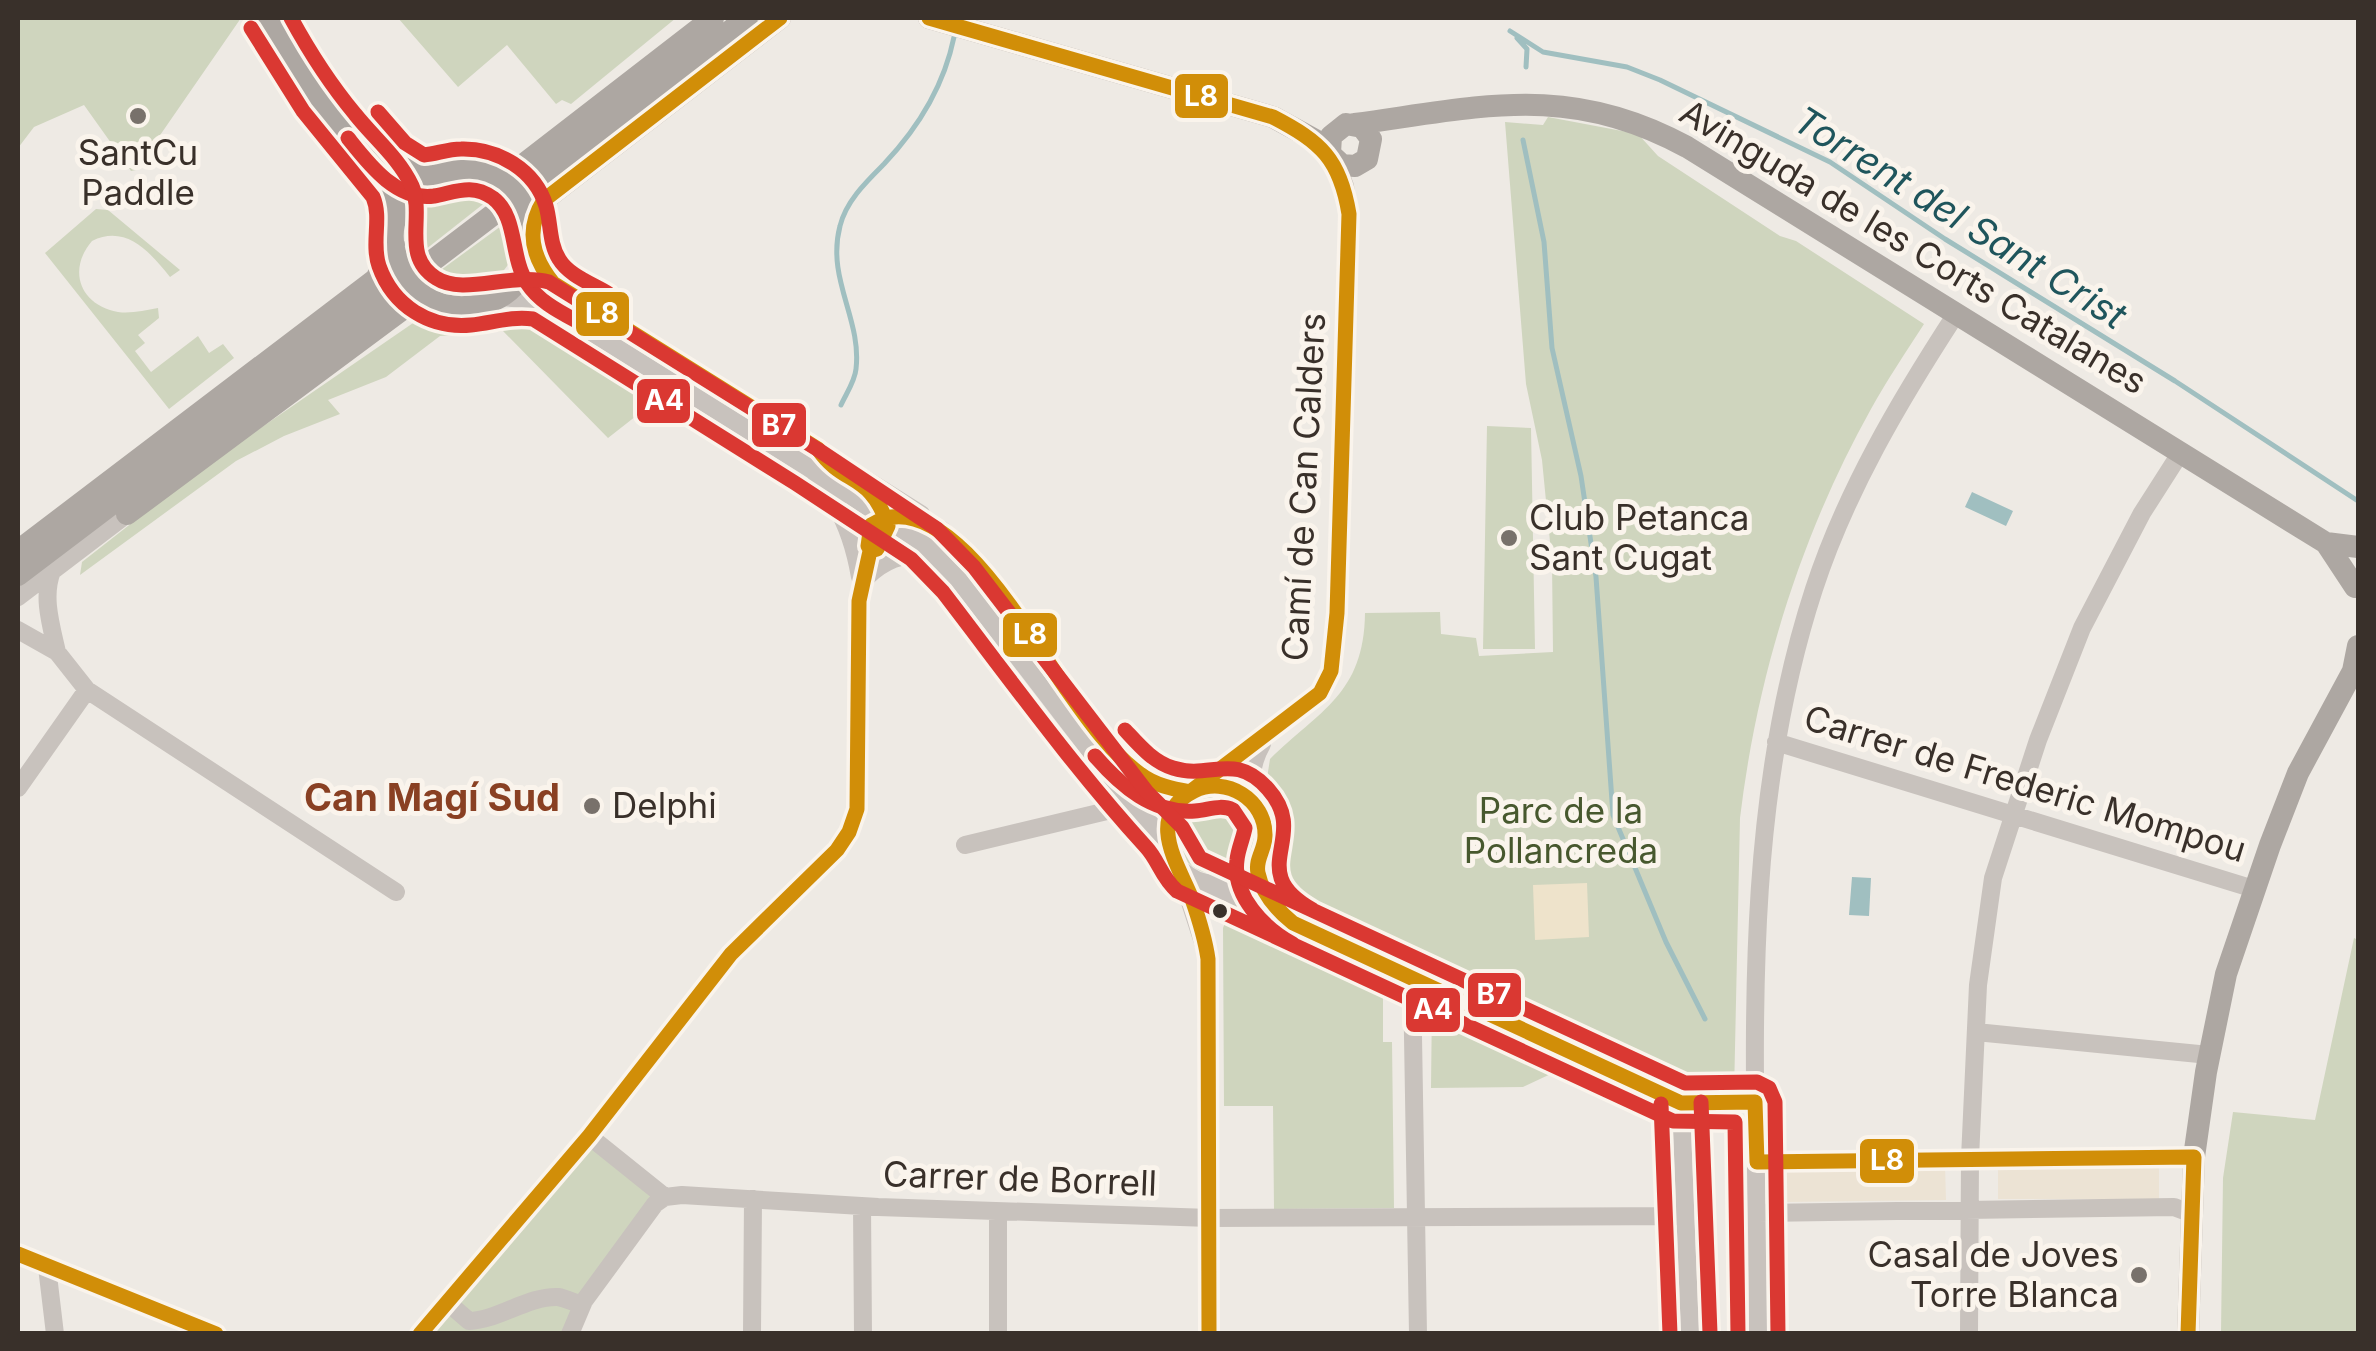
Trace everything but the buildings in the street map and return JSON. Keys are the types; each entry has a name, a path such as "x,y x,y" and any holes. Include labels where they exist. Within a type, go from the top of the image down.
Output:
{"main road":[{"path":"268,18 323,106 386,181 399,211"},
{"path":"289,18 332,86 383,149 401,166 430,176"},
{"path":"495,176 519,168 713,18"},
{"path":"535,182 746,18"},
{"path":"532,224 544,200 780,18"},
{"name":"Avinguda de les Corts Catalanes","path":"929,18 1274,117 1351,124 1434,115 1472,106 1526,103 1588,109 1642,124 1687,146 2326,543 2357,588"},
{"name":"Avinguda de les Corts Catalanes","path":"1368,157 1434,115"},
{"name":"Avinguda de les Corts Catalanes","path":"1274,117 1304,133 1332,156"},
{"path":"1351,124 1368,132 1368,157 1348,167 1332,156 1331,136 1351,124"},
{"path":"18,551 376,278 394,245 399,211 412,190 430,176 457,169 479,170 495,176 522,200 532,224 532,250 522,276 499,298 484,304 460,307 428,298 404,274 394,245"},
{"path":"419,271 506,204"},
{"path":"18,576 390,292"},
{"path":"126,514 411,303 428,298"},
{"name":"Avinguda de les Corts Catalanes","path":"2326,543 2358,547"},
{"path":"2188,1334 2194,1157 2226,974 2298,773 2356,669 2358,646"}],"street":[{"name":"Camí de Can Calders","path":"1194,790 1320,693 1332,672 1349,214 1344,186 1332,156"},
{"name":"Camí de Can Calders","path":"1349,214 1368,157"},
{"path":"532,250 553,283 896,496 948,536 992,583 1098,730 1150,781 1194,790 1229,787 1256,805"},
{"path":"499,298 540,300 924,544 958,579 1132,804 1167,840 1208,958 1210,1334"},
{"path":"1758,1334 1756,909 1776,742 1814,588 1845,511 1886,427 1956,314"},
{"path":"818,449 824,460 880,500 888,526 877,549 870,551 861,582"},
{"path":"1970,1334 1970,1158 1978,985 1994,878 2038,740 2082,628 2142,513 2180,452"},
{"path":"420,1334 589,1136 732,954 837,850 849,832 860,782 861,582 851,537 836,504 806,466"},
{"path":"884,516 904,513 948,536"},
{"path":"18,596 126,514"},
{"path":"861,582 878,566 900,556 939,560"},
{"path":"52,571 47,590 48,611 57,652"},
{"path":"48,611 36,612 20,631 57,652 87,690 396,892"},
{"path":"18,788 87,690"},
{"path":"1202,882 1231,882 1256,864 1266,835 1251,787 1252,760 1266,735"},
{"name":"Carrer de Frederic Mompou","path":"1776,742 2254,889"},
{"path":"1167,840 1174,808 1194,790"},
{"path":"965,844 1132,804"},
{"path":"1256,864 1267,896 1293,923"},
{"path":"1178,865 1202,882 1276,918 1681,1103 1755,1102"},
{"path":"1412,978 1418,1334"},
{"path":"1976,1032 2209,1055"},
{"path":"1681,1103 1690,1334"},
{"path":"570,1334 582,1306 660,1200 589,1136"},
{"path":"1758,1162 2194,1157"},
{"name":"Carrer de Borrell","path":"660,1200 753,1200 1210,1218 1685,1216"},
{"path":"752,1334 753,1200"},
{"path":"862,1206 863,1334"},
{"path":"1758,1212 2174,1207 2190,1213"},
{"path":"998,1212 998,1334"},
{"path":"18,1254 217,1334"},
{"path":"48,1267 55,1334"},
{"path":"447,1302 469,1321 559,1297 582,1306"}],"green space":[{"path":"18,18 241,18 136,170 131,171 84,105 34,127 18,148"},
{"path":"398,18 676,18 571,104 562,100 556,104 507,45 458,87"},
{"name":"Parc de la Pollancreda","path":"1548,117 1638,134 1658,156 1924,324 1871,409 1823,506 1770,659 1740,818 1734,1094 1686,1095 1666,1078 1396,953 1393,945 1295,903 1277,885 1284,829 1278,806 1266,785 1270,759 1322,713 1348,682 1363,641 1365,613 1440,612 1441,634 1476,638 1479,656 1553,652 1552,562 1542,460 1526,384 1505,122 1543,125"},
{"path":"463,183 496,194 416,257 410,230 418,208 437,192"},
{"path":"96,209 108,210 180,270 170,277 136,243 116,236 92,241 80,263 81,285 94,302 118,312 158,308 159,318 138,335 145,343 135,351 151,372 198,336 209,353 223,344 234,358 169,409 45,253"},
{"path":"512,218 512,257 497,277 463,289 430,278"},
{"path":"521,308 551,320 658,386 659,398 608,438 503,331 440,336 386,377 328,400 340,414 284,436 236,461 80,575 82,562 198,471 416,321 474,324"},
{"name":"Club Petanca Sant Cugat","path":"1487,426 1531,428 1535,649 1483,649"},
{"path":"1216,794 1231,797 1244,806 1253,819 1253,849 1244,862 1231,871 1216,874 1201,871 1188,862 1179,849 1176,834 1179,819 1188,806 1201,797"},
{"path":"1237,913 1383,981 1383,1042 1392,1042 1394,1208 1274,1209 1273,1106 1224,1106 1223,928 1228,915"},
{"path":"2354,938 2358,940 2358,1333 2221,1333 2223,1178 2233,1112 2315,1120"},
{"path":"1432,1002 1572,1064 1523,1087 1431,1088"},
{"path":"589,1136 665,1197 570,1333 420,1334"}],"sand":[{"path":"1587,883 1589,937 1535,940 1533,885"}],"shaded area":[{"path":"1945,1165 1946,1200 1783,1202 1782,1167"},
{"path":"1998,1165 2159,1165 2159,1199 1998,1199"}],"water":[{"path":"1972,492 2013,511 2006,526 1965,507"},
{"path":"1852,877 1871,878 1869,916 1849,915"}],"waterway":[{"name":"Torrent del Sant Crist","path":"1510,31 1543,52 1627,67 1660,80 1830,162 2358,501"},
{"path":"841,405 855,374 856,351 837,264 840,226 852,200 896,150 928,105 944,72 954,37"},
{"path":"1517,38 1527,49 1526,67"},
{"path":"1523,140 1544,242 1552,348 1581,476 1596,577 1613,815 1666,942 1705,1019"}],"transit line":[{"name":"B7","path":"291,18 337,91 407,176 415,198 416,247 425,269 436,278 460,285 549,282 817,449 937,529 974,567 1147,792 1182,827 1200,858 1685,1083 1757,1082 1769,1088 1775,1102 1778,1334"},
{"name":"L8","path":"420,1334 589,1136 731,954 837,850 857,809 859,601 870,551 877,549 888,526 881,508 865,487 837,469 818,449 553,283 540,263 533,233 544,200 780,18"},
{"name":"L8","path":"929,18 1273,117 1316,144 1340,179 1349,214 1337,613 1331,671 1320,693 1190,792"},
{"name":"A4","path":"251,28 303,111 373,197 379,266 403,303 428,319 456,325 533,319 911,559 943,592 1177,891 1673,1121 1735,1122 1738,1334"},
{"name":"B7","path":"378,112 405,143 424,155 456,149 488,152 524,172 541,193 552,240 563,265 609,294"},
{"name":"A4","path":"348,138 384,178 407,193 434,196 471,190 493,198 506,216 527,283 547,303 589,328"},
{"name":"L8","path":"868,546 871,525 899,517 927,524 955,543 1008,603 1099,734 1140,774 1170,788 1190,792"},
{"name":"B7","path":"1125,730 1159,762 1173,768 1244,771 1268,789 1280,807 1284,823 1279,867 1282,881 1292,895 1313,910"},
{"name":"A4","path":"1095,756 1116,778 1152,803 1180,811 1219,807 1233,810 1245,828 1237,873 1245,898 1261,920 1293,944"},
{"name":"L8","path":"1209,1334 1208,959 1195,906 1173,856 1168,827 1179,801 1194,791 1219,786 1242,794 1259,812 1265,836 1258,863 1260,881 1271,901 1293,923 1681,1103 1755,1102 1757,1162 2194,1157 2188,1334"},
{"name":"B7","path":"1701,1102 1710,1333"},
{"name":"A4","path":"1661,1104 1670,1334"},
{"name":"L8","path":"18,1254 216,1334"}],"place":[{"name":"SantCu Paddle","path":"138,116"},
{"name":"Club Petanca Sant Cugat","path":"1509,538"},
{"name":"Delphi","path":"592,806"},
{"name":"Casal de Joves Torre Blanca","path":"2139,1275"}],"district":[{"name":"Can Magí Sud","path":"432,798"}]}
